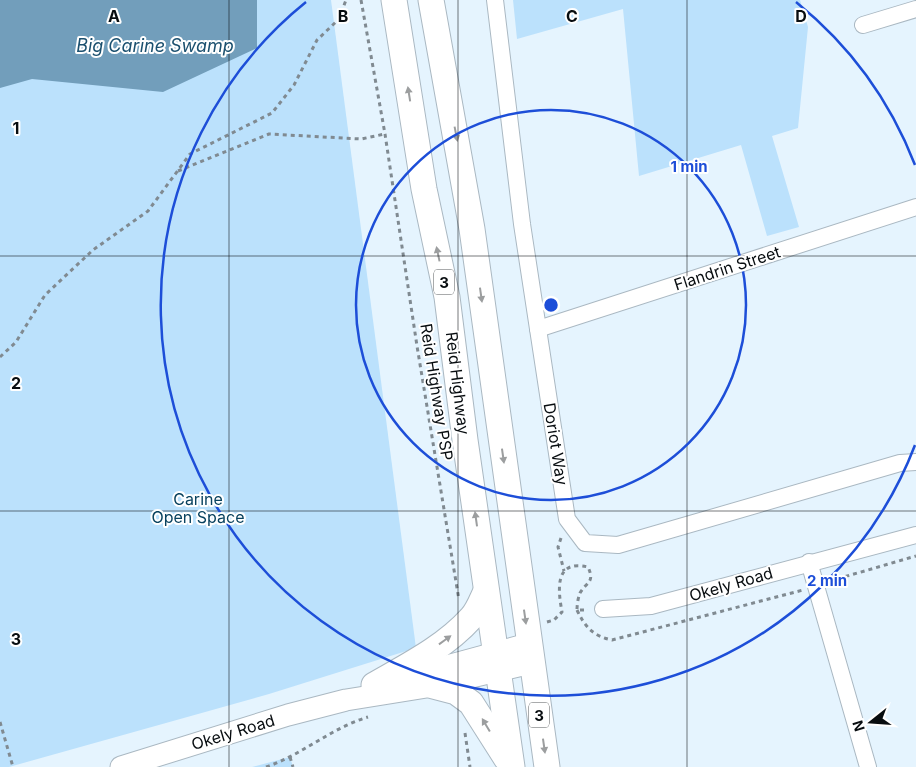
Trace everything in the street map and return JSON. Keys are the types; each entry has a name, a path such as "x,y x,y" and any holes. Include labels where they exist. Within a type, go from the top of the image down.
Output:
{"highway":[{"name":"Reid Highway","path":"394,0 424,189 447,297 511,767"},
{"name":"3","path":"431,0 472,229 528,644 547,767"},
{"path":"374,685 422,657 456,632 473,617 486,591"},
{"path":"433,686 456,692 471,703 511,767"}],"main road":[{"name":"Okely Road","path":"121,767 288,715 346,700 433,686 496,662 528,644"},
{"name":"Okely Road","path":"346,700 374,685 496,662"}],"street":[{"name":"Doriot Way","path":"495,0 522,224 567,519 585,543 618,545 900,463 916,462"},
{"path":"863,25 916,9"},
{"name":"Flandrin Street","path":"538,329 916,207"},
{"name":"Okely Road","path":"603,609 651,606 916,534"},
{"path":"809,562 868,767"}],"path":[{"path":"0,357 16,342 45,295 93,250 148,211 190,154 272,113 294,85 310,50 339,19 346,0"},
{"name":"Reid Highway PSP","path":"361,0 385,134 440,492 459,592 459,605"},
{"path":"178,172 269,134 361,139 385,134"},
{"path":"528,644 562,612 558,587 564,571 558,547 567,519"},
{"path":"564,571 578,565 588,567 592,575 590,582 579,596 576,610 584,625 592,633 612,640 816,586 916,556"},
{"path":"576,610 603,609"},
{"path":"470,767 464,725 458,714 471,703"},
{"path":"266,767 290,757 324,737 374,716"},
{"path":"0,722 13,767"},
{"path":"290,757 293,767"}],"green space":[{"name":"Carine Open Space","path":"0,0 331,0 416,648 269,694 9,767 0,767"},
{"path":"513,0 800,0 808,27 798,128 772,136 799,227 767,236 741,145 639,176 623,9 517,39"},
{"path":"290,757 293,767 252,767"}],"water":[{"name":"Big Carine Swamp","path":"0,0 257,0 257,48 163,92 32,79 0,88"}]}
